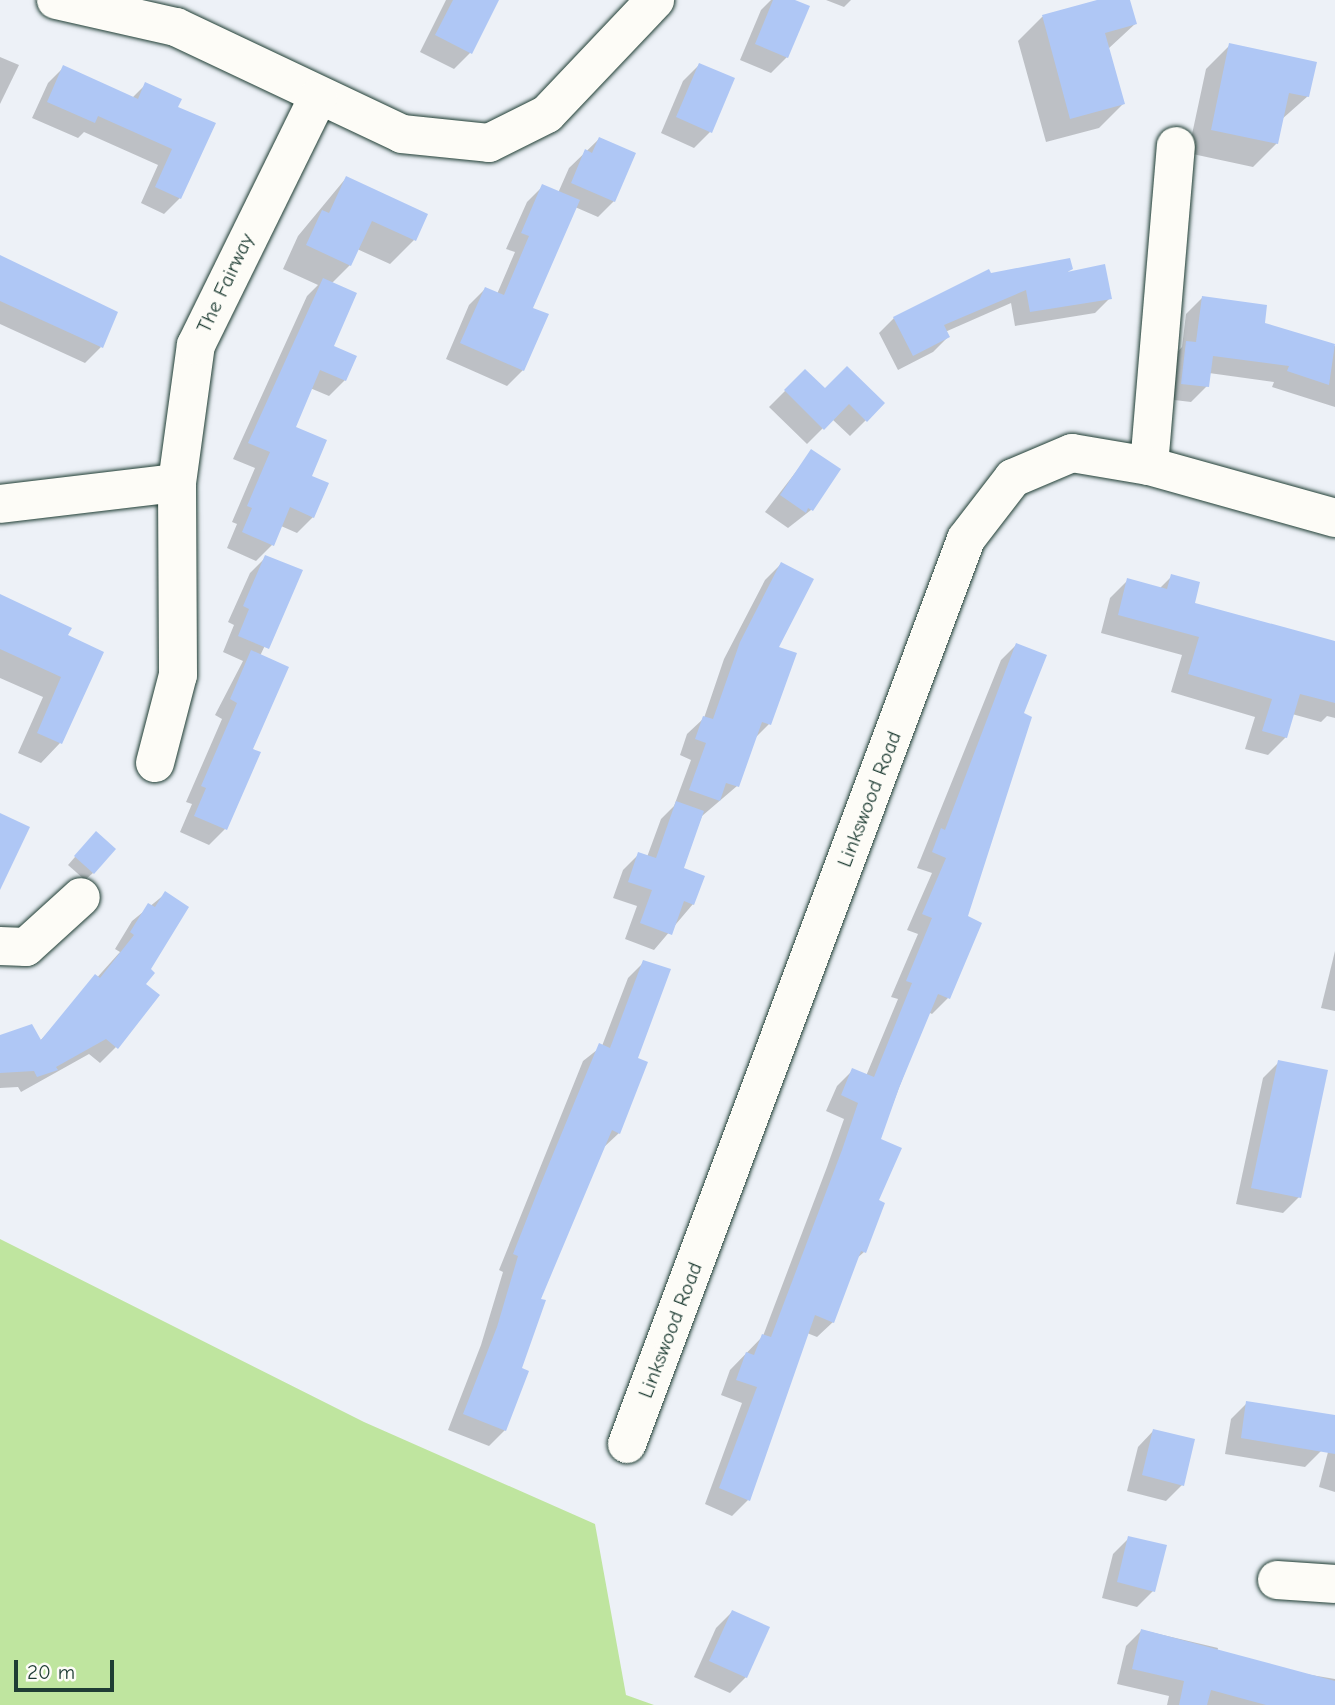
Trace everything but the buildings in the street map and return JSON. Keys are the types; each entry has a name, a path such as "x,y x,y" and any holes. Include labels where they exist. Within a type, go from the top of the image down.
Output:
{"street":[{"path":"56,0 180,13 318,97 402,134 489,144 548,114 655,0"},
{"name":"The Fairway","path":"155,763 178,675 177,483 196,345 318,97"},
{"path":"1149,466 1176,146"},
{"name":"Linkswood Road","path":"628,1445 966,540 1013,478 1072,453 1149,466 1335,518"},
{"path":"0,504 177,483"},
{"path":"0,946 26,947 81,897"},
{"path":"1277,1580 1335,1584"}],"green space":[{"path":"0,1239 364,1422 595,1524 626,1695 654,1705 0,1705"}]}
